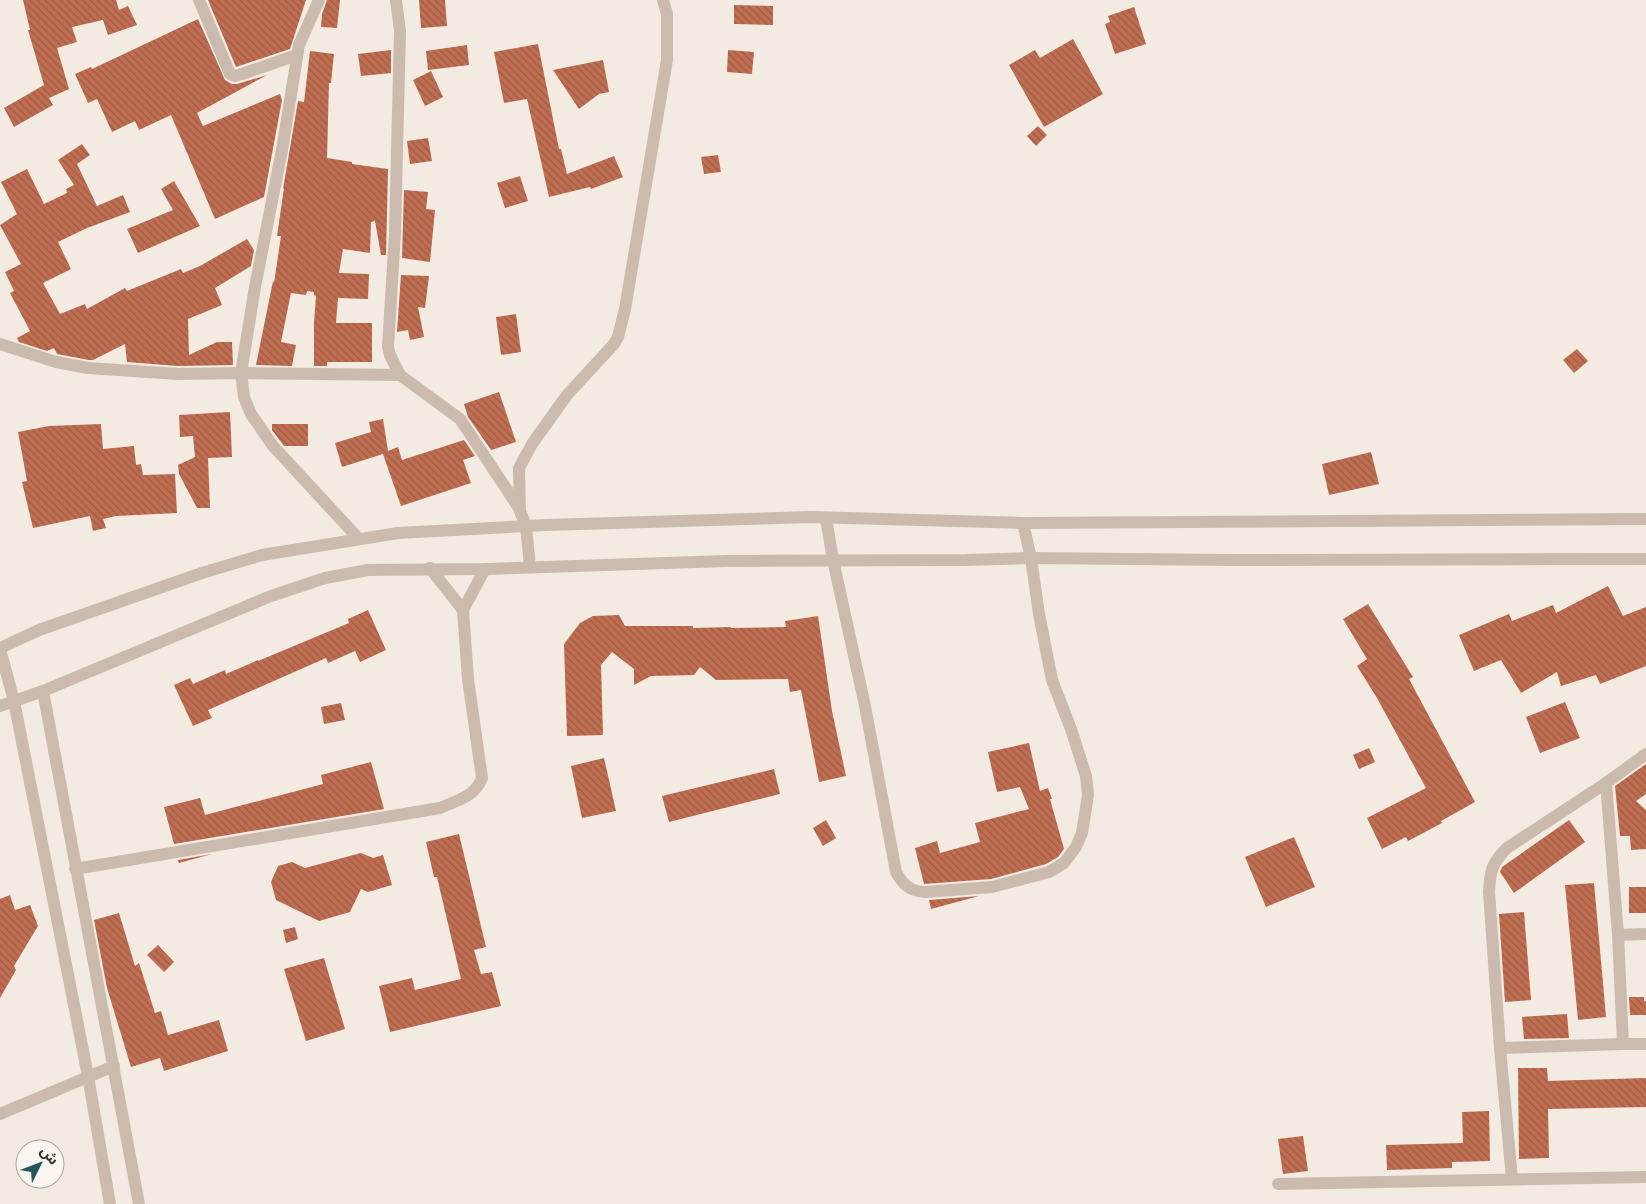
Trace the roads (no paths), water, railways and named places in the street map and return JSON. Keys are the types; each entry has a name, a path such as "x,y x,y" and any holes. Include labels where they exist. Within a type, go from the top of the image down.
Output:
{"street":[{"path":"199,0 230,74 235,76 297,55"},
{"path":"319,0 299,44 282,150 254,287 241,373 247,405 273,446 359,539"},
{"path":"396,0 400,31 395,233 388,346 390,355 400,375 451,410 460,419 520,511 526,526 530,567"},
{"path":"520,511 520,468 532,444 567,395 614,344 618,337 625,309 667,60 667,14 663,0"},
{"path":"0,344 56,362 88,368 178,374 400,375"},
{"path":"826,518 833,560 865,706 896,872 901,881 916,892 992,887 1049,872 1064,863 1076,847 1082,833 1088,795 1086,776 1071,729 1052,680 1039,614 1031,558 1023,523"},
{"path":"110,1204 88,1076 14,701 0,648 39,630 202,573 262,555 398,532 526,526 826,518 1023,523 1646,519"},
{"path":"0,706 43,691 271,596 325,578 368,570 485,569 726,561 1031,558 1230,560 1646,559"},
{"path":"430,568 463,610"},
{"path":"75,870 440,808 472,794 478,788 482,778 468,679 463,610 485,569"},
{"path":"43,691 139,1204"},
{"path":"1512,1179 1500,1048 1490,873 1496,859 1506,848 1606,783 1646,754"},
{"path":"1606,783 1618,935 1624,1044"},
{"path":"1618,935 1646,934"},
{"path":"1500,1048 1646,1044"},
{"path":"0,1114 114,1066"},
{"path":"1278,1184 1646,1176"}]}
